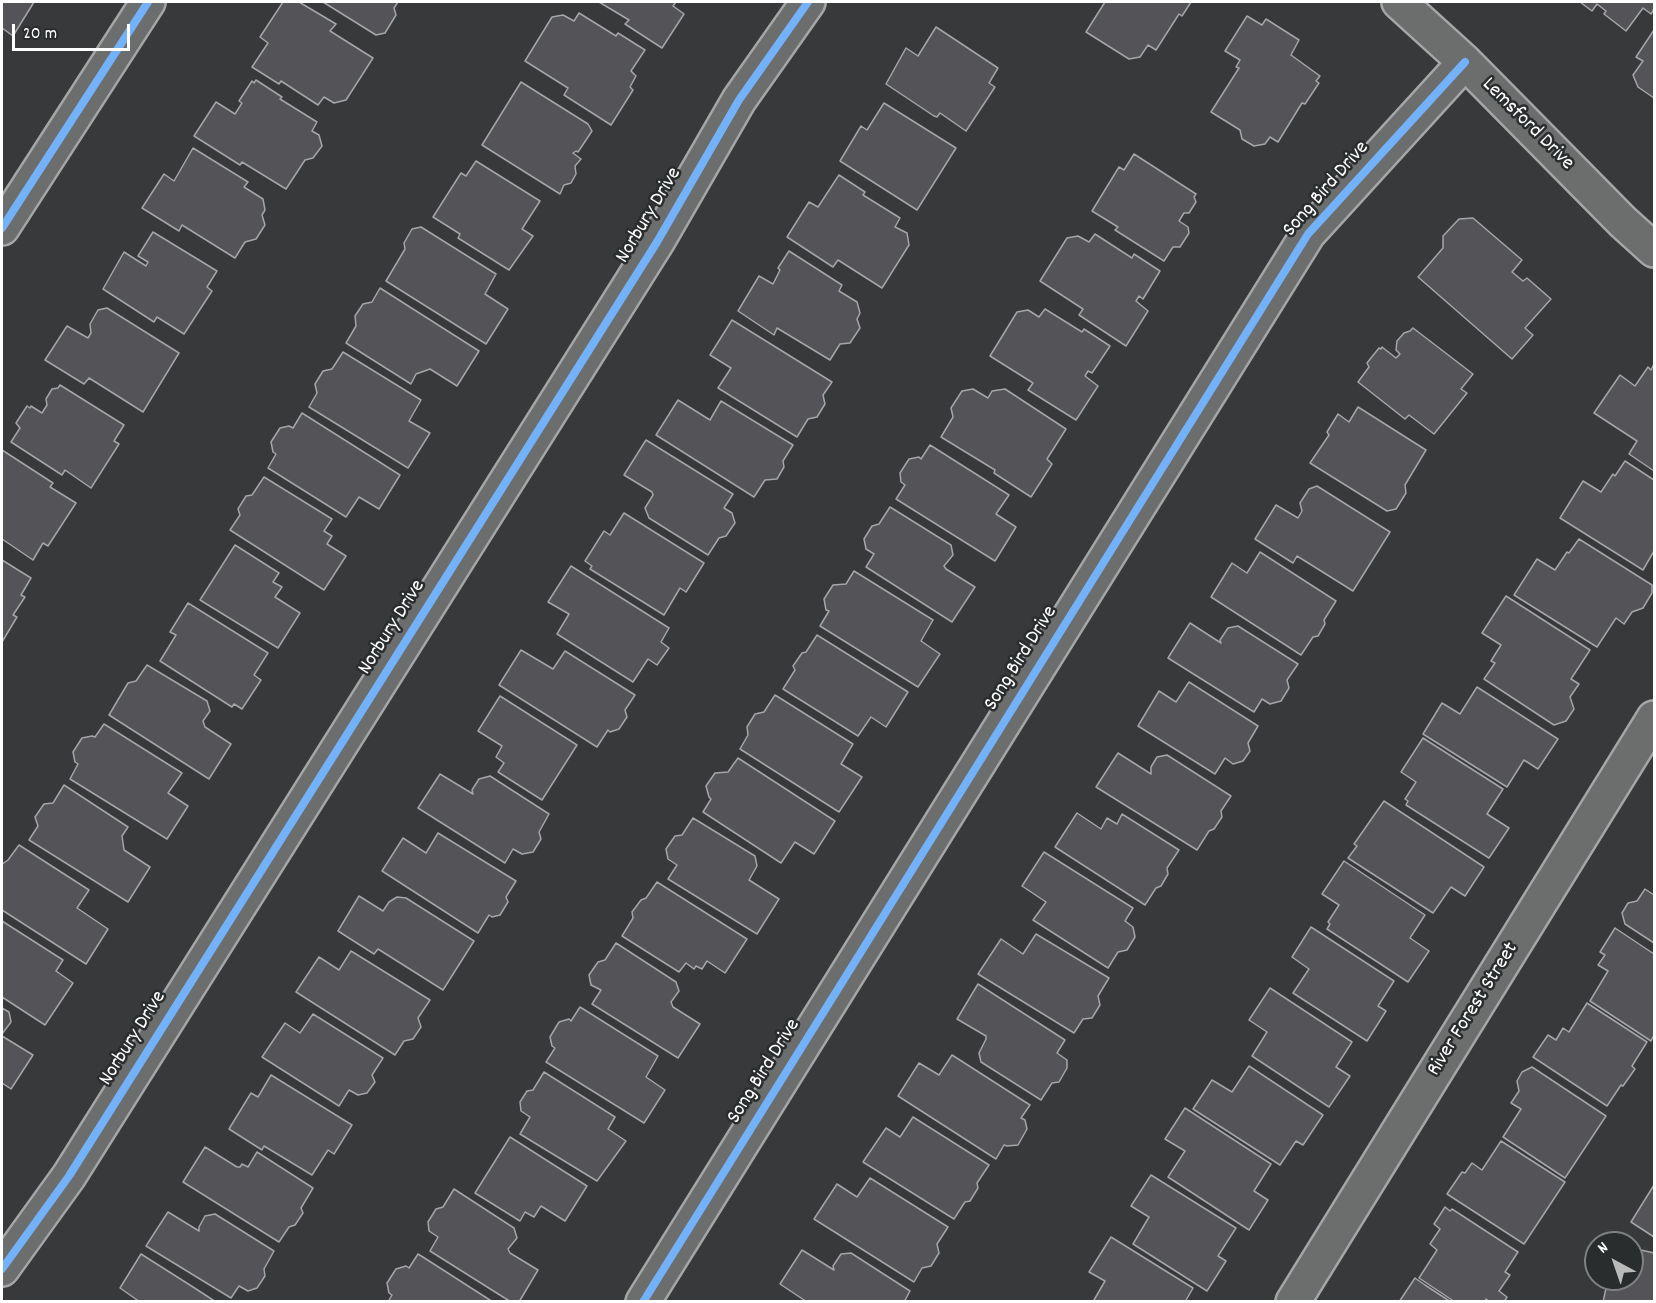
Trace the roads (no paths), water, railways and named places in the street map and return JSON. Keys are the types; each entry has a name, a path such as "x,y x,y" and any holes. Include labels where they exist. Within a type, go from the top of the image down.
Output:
{"street":[{"path":"2,228 148,2"},
{"name":"Norbury Drive","path":"2,1269 75,1166 657,242 739,100 807,2"},
{"name":"Lemsford Drive","path":"1399,2 1465,62 1623,222 1654,250"},
{"name":"Song Bird Drive","path":"643,1302 1308,234 1465,62"},
{"name":"River Forest Street","path":"1293,1302 1654,718"}]}
